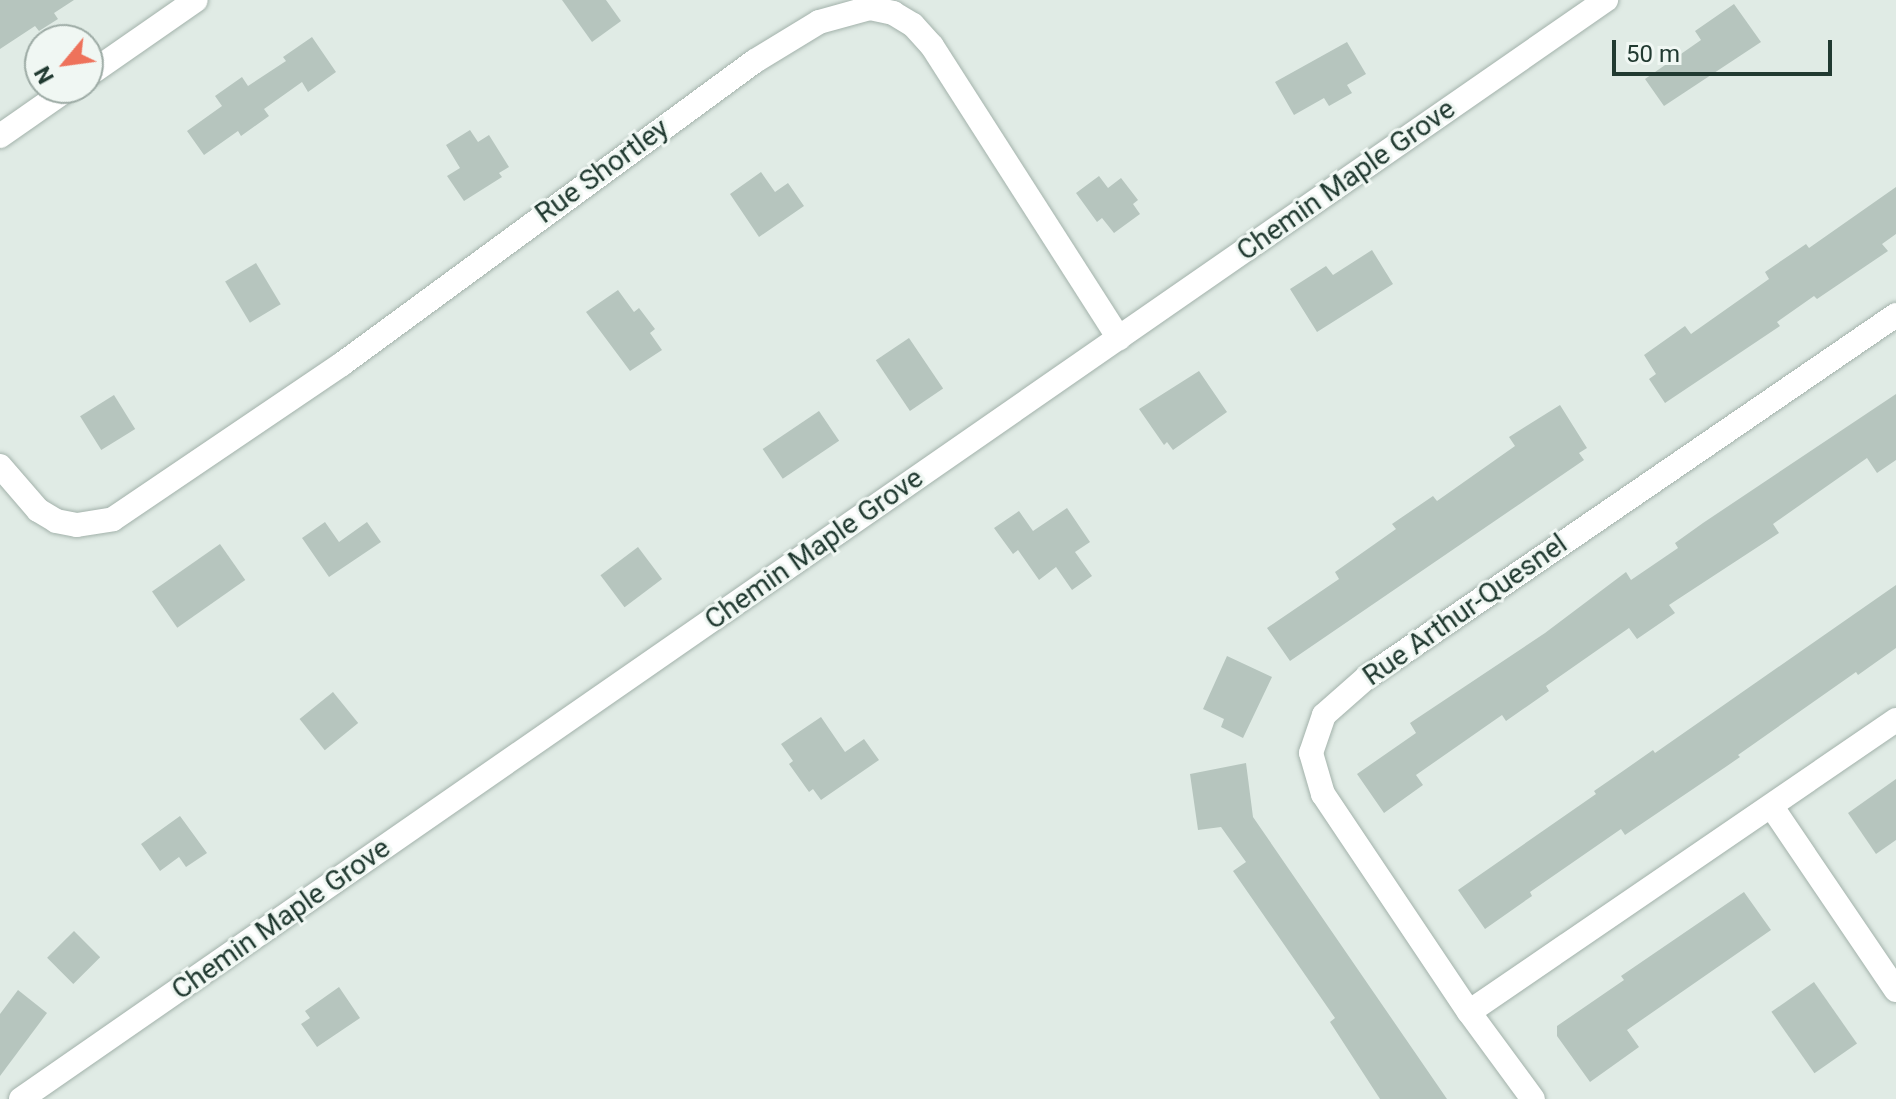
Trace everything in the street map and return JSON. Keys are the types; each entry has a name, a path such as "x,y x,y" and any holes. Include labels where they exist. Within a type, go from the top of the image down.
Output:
{"street":[{"path":"104,64 196,0"},
{"name":"Chemin Maple Grove","path":"21,1099 1606,0"},
{"name":"Rue Shortley","path":"0,466 38,510 56,521 77,525 113,519 342,364 755,61 819,22 870,8 893,13 913,25 932,46 1119,338"},
{"path":"0,136 46,104"},
{"name":"Rue Arthur-Quesnel","path":"1533,1099 1469,1012 1323,794 1311,753 1324,715 1366,678 1896,315"},
{"path":"1469,1012 1896,720"},
{"path":"1772,807 1896,990"}],"building":[{"path":"0,0 74,0 54,13 58,19 50,24 24,24 24,33 0,49"},
{"path":"562,0 606,0 621,21 592,42"},
{"path":"1734,4 1761,42 1664,106 1645,79 1701,40 1695,31"},
{"path":"312,37 336,72 308,92 302,82 264,109 269,116 241,136 238,131 204,155 187,131 222,106 215,96 242,77 248,86 286,61 283,57"},
{"path":"1347,42 1366,74 1347,85 1352,93 1329,106 1324,98 1294,115 1275,82"},
{"path":"470,130 478,142 489,135 509,167 499,173 502,177 464,201 447,176 460,168 446,145"},
{"path":"761,172 775,192 788,183 804,206 759,237 730,194"},
{"path":"1099,176 1108,188 1121,178 1138,200 1133,204 1140,214 1114,233 1102,218 1097,222 1076,193"},
{"path":"1896,187 1896,234 1882,244 1888,251 1817,299 1814,296 1777,322 1780,326 1665,403 1649,379 1656,374 1644,355 1685,326 1691,334 1769,279 1765,272 1806,244 1809,248"},
{"path":"1372,250 1393,284 1317,332 1290,289 1326,266 1333,275"},
{"path":"256,263 281,304 250,323 225,282"},
{"path":"618,290 634,312 639,308 655,329 650,333 662,350 630,371 586,312"},
{"path":"909,338 943,389 910,411 876,360"},
{"path":"1199,371 1227,412 1173,450 1167,442 1164,445 1139,409"},
{"path":"1896,394 1896,460 1877,473 1867,458 1773,524 1779,533 1669,605 1675,613 1637,639 1629,628 1546,686 1549,691 1506,721 1502,715 1416,775 1423,785 1384,813 1357,774 1416,733 1410,723 1545,633 1626,572 1631,580 1678,548 1675,543 1703,523"},
{"path":"114,395 135,429 101,450 80,416"},
{"path":"1560,405 1587,448 1579,453 1584,460 1290,661 1267,628 1339,579 1335,572 1396,529 1392,524 1433,496 1437,501 1515,446 1509,437"},
{"path":"819,411 839,441 783,479 763,449"},
{"path":"1067,508 1090,542 1075,552 1092,576 1072,590 1056,567 1039,580 1018,550 1013,554 994,528 1019,511 1033,531"},
{"path":"325,522 339,542 367,522 381,542 329,577 302,538"},
{"path":"220,544 245,580 177,628 152,592"},
{"path":"638,547 662,579 625,607 600,575"},
{"path":"1896,585 1896,648 1858,675 1856,672 1738,755 1740,757 1625,835 1621,829 1530,892 1532,896 1485,929 1458,890 1596,794 1594,791 1653,750 1655,753"},
{"path":"1227,656 1272,677 1243,738 1221,727 1224,719 1203,709"},
{"path":"333,692 358,723 325,750 300,719"},
{"path":"821,717 845,752 864,739 879,760 821,800 813,789 809,792 789,764 793,761 781,744"},
{"path":"1246,763 1253,817 1447,1099 1380,1099 1330,1022 1335,1018 1233,871 1246,862 1221,827 1198,830 1190,774"},
{"path":"1896,779 1896,840 1876,854 1848,813"},
{"path":"180,816 207,853 186,867 179,857 160,871 141,844"},
{"path":"1744,892 1771,930 1627,1030 1639,1047 1590,1082 1557,1036 1557,1026 1624,980 1621,976"},
{"path":"74,931 100,957 73,984 47,958"},
{"path":"1814,982 1857,1043 1814,1073 1771,1012"},
{"path":"339,987 360,1018 317,1047 301,1024 310,1018 305,1011"},
{"path":"18,990 47,1013 0,1076 0,1014"}]}
